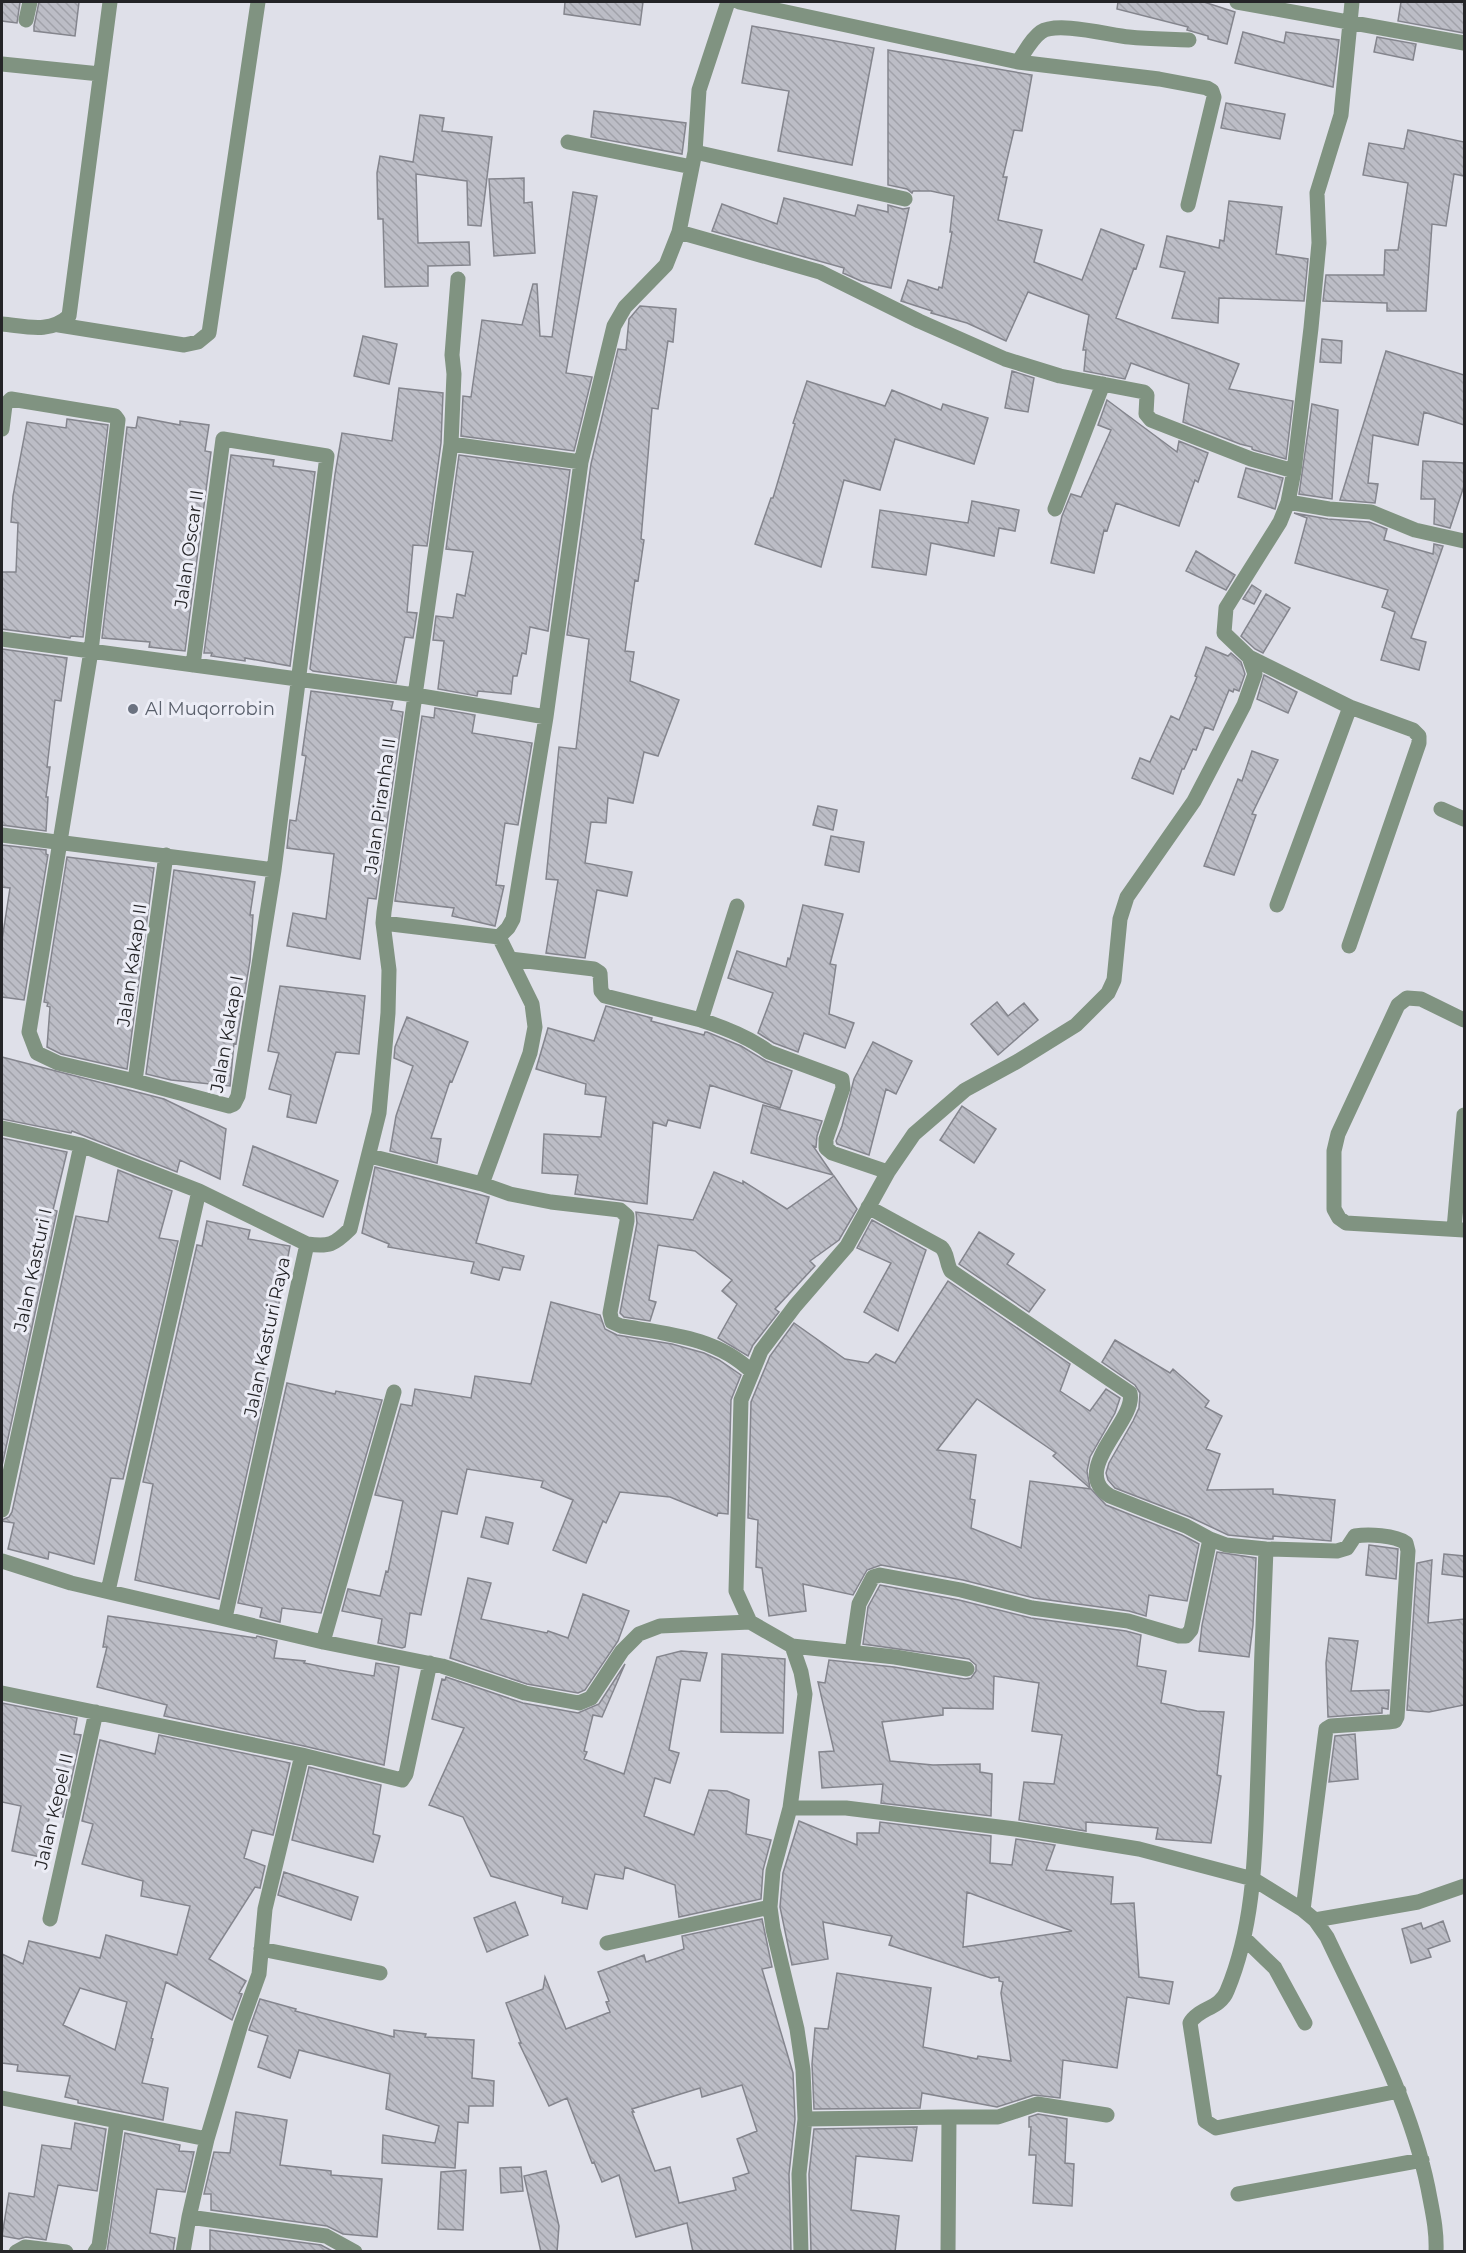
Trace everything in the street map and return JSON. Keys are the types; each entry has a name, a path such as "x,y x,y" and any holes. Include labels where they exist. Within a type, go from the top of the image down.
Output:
{"street":[{"path":"26,20 30,2"},
{"path":"59,325 69,316 110,2"},
{"path":"2,324 42,328 59,325 184,345 198,342 209,333 258,2"},
{"path":"499,937 513,919 546,717 581,462 614,326 625,307 666,265 679,232 694,159 699,90 728,2"},
{"path":"739,2 1018,62 1159,79 1207,88 1212,91 1214,97 1188,205"},
{"path":"1237,2 1464,43"},
{"path":"1349,946 1419,743 1419,736 1413,730 1350,707 1249,657 1224,633 1226,608 1280,522 1288,502 1294,471 1319,243 1317,193 1341,115 1352,2"},
{"path":"1018,62 1032,41 1042,31 1051,29 1071,28 1128,37 1189,40"},
{"path":"2,64 100,74"},
{"path":"568,142 694,159 905,199"},
{"path":"679,232 820,272 919,321 1005,359 1060,376 1144,392 1147,395 1146,414 1151,420 1251,459 1294,471"},
{"name":"Jalan Piranha II","path":"307,1244 325,1247 337,1242 350,1229 379,1113 388,1013 388,970 383,923 451,444 454,374 452,356 458,279"},
{"path":"1055,509 1103,384"},
{"path":"2,429 5,405 11,399 117,417 91,651 29,1032 37,1053 58,1063 135,1081"},
{"name":"Jalan Oscar II","path":"193,665 223,439 327,456 298,680"},
{"path":"451,444 581,462"},
{"path":"1288,502 1329,509 1371,512 1414,530 1464,541"},
{"path":"2,639 415,695 546,717"},
{"path":"750,1622 736,1591 741,1400 761,1351 795,1306 848,1246 888,1172 914,1134 966,1090 1076,1025 1108,993 1114,980 1120,919 1127,897 1194,801 1244,705 1255,674 1249,657"},
{"path":"2,835 274,870 298,680"},
{"path":"1277,905 1350,707"},
{"path":"1441,809 1464,819"},
{"name":"Jalan Kakap II","path":"135,1081 166,855"},
{"name":"Jalan Kakap I","path":"135,1081 229,1106 234,1104 274,870"},
{"path":"701,1020 736,906"},
{"path":"383,923 499,937"},
{"path":"482,1184 530,1053 535,1028 532,1004 499,937"},
{"path":"510,959 594,969 600,973 601,991 605,996 701,1020 731,1030 762,1045 769,1052 842,1079 843,1088 826,1139 826,1148 832,1153 888,1172"},
{"path":"1464,1020 1420,999 1407,998 1398,1005 1338,1134 1334,1151 1334,1209 1339,1218 1346,1223 1459,1229 1464,1115"},
{"name":"Jalan Kasturi Raya","path":"2,1128 81,1145 199,1191 307,1244 225,1618"},
{"name":"Jalan Kasturi I","path":"2,1510 81,1145"},
{"path":"370,1156 482,1184 520,1196 624,1212 627,1221 610,1313 612,1322 621,1326 696,1339 740,1360 752,1372"},
{"path":"108,1591 199,1191"},
{"path":"868,1207 941,1247 951,1271 1130,1393 1129,1404 1098,1462 1097,1481 1102,1491 1226,1545 1266,1549 1342,1551 1347,1548 1354,1536 1364,1535 1403,1541 1408,1546 1397,1717 1388,1722 1331,1726 1326,1729 1309,1915"},
{"path":"323,1642 394,1392"},
{"path":"852,1652 859,1604 873,1577 880,1575 961,1590 1032,1608 1128,1621 1186,1636 1191,1630 1210,1539"},
{"path":"1266,1549 1253,1879 1244,1938 1227,1993 1211,2009 1194,2016 1190,2023 1205,2121 1216,2128 1399,2091"},
{"path":"2,1561 71,1583 323,1642 430,1664 525,1693 579,1703 591,1698 622,1651 639,1634 660,1626 750,1622 792,1646 852,1652 967,1669"},
{"path":"792,1646 801,1672 805,1694 790,1808 772,1871 770,1907 797,2030 803,2070 805,2119 799,2174 801,2252"},
{"path":"2,1693 302,1755 402,1780 406,1774 430,1664"},
{"name":"Jalan Kepel II","path":"50,1919 96,1712"},
{"path":"183,2252 207,2139 241,2024 259,1974 265,1908 302,1755"},
{"path":"790,1808 846,1808 1015,1829 1139,1849 1253,1879 1309,1915 1326,1937 1399,2091 1422,2160 1437,2230 1436,2252"},
{"path":"1309,1915 1418,1902 1464,1886"},
{"path":"607,1943 770,1907"},
{"path":"1244,1938 1275,1968 1305,2023"},
{"path":"261,1949 380,1973"},
{"path":"2,2098 207,2139"},
{"path":"805,2119 998,2117 1037,2104 1107,2115"},
{"path":"948,2252 949,2117"},
{"path":"95,2252 99,2247 117,2121"},
{"path":"1238,2194 1422,2160"},
{"path":"189,2217 326,2236 356,2252"},
{"path":"16,2252 25,2247 66,2252"}],"building":[{"path":"2,2 20,2 17,23 2,21"},
{"path":"39,2 79,2 75,36 34,31"},
{"path":"565,2 643,2 640,25 564,14"},
{"path":"1118,2 1204,2 1235,12 1227,44 1187,30 1188,27 1117,9"},
{"path":"1401,2 1464,2 1464,33 1398,21"},
{"path":"752,26 874,48 852,165 778,151 789,91 742,83"},
{"path":"1243,32 1284,43 1286,32 1339,40 1333,87 1235,63"},
{"path":"1377,37 1416,44 1413,60 1374,52"},
{"path":"888,50 1032,75 1022,131 1014,130 1003,177 1007,177 998,220 1042,230 1034,262 1082,280 1101,229 1144,245 1116,318 1239,364 1229,389 1293,401 1286,459 1254,450 1252,447 1183,422 1189,384 1131,363 1125,379 1084,371 1086,350 1083,350 1089,315 1028,292 1006,341 967,323 931,313 932,311 901,301 908,280 938,290 939,287 942,288 952,232 950,232 954,196 931,191 913,191 912,193 907,189 888,185"},
{"path":"1226,103 1285,114 1280,139 1221,128"},
{"path":"594,111 686,123 682,154 591,137"},
{"path":"420,115 444,118 442,131 492,137 481,226 468,225 467,181 416,174 418,243 469,242 470,265 428,266 428,286 385,287 383,219 378,219 377,173 380,156 413,162"},
{"path":"1408,130 1464,142 1464,176 1454,174 1446,226 1432,224 1426,311 1387,311 1387,303 1323,301 1326,275 1384,275 1385,250 1398,250 1408,183 1363,175 1369,143 1404,149"},
{"path":"524,178 524,203 532,202 535,253 494,256 489,179"},
{"path":"573,192 597,196 566,373 592,377 574,451 461,436 463,396 471,397 482,320 522,325 533,284 537,284 540,336 552,337"},
{"path":"784,198 855,216 858,205 888,212 888,205 903,209 909,208 891,288 861,281 843,273 844,268 712,231 722,204 777,224"},
{"path":"1229,201 1282,207 1276,254 1308,259 1304,301 1219,298 1218,323 1172,318 1185,272 1160,267 1167,236 1219,248 1220,240 1224,241"},
{"path":"640,306 676,309 673,342 668,341 658,409 652,408 641,539 644,540 638,581 635,580 625,651 634,652 630,681 679,700 658,756 644,752 633,803 608,798 606,823 591,822 585,863 632,872 627,896 597,890 585,958 546,953 558,880 546,879 559,747 576,749 589,639 567,635 591,464 618,349 626,350 629,319"},
{"path":"363,336 397,344 389,384 354,376"},
{"path":"1322,339 1342,341 1341,363 1320,362"},
{"path":"1386,351 1464,375 1464,425 1424,412 1418,445 1373,435 1368,483 1378,484 1375,503 1340,500"},
{"path":"1012,371 1034,378 1028,412 1005,408"},
{"path":"807,381 885,406 892,390 941,410 943,404 988,418 974,464 895,439 880,490 844,480 821,567 755,544 771,498 773,498"},
{"path":"399,388 443,393 441,443 427,546 413,545 407,612 417,613 413,638 405,637 396,683 313,671 310,669 342,433 392,441"},
{"path":"1107,400 1177,452 1179,441 1208,453 1198,482 1195,480 1179,526 1116,503 1107,531 1104,530 1094,573 1051,563 1062,516 1071,494 1081,497 1111,430 1098,425"},
{"path":"1312,404 1338,410 1332,499 1299,494"},
{"path":"138,417 180,425 180,421 209,425 205,451 211,452 185,651 149,647 150,642 102,638 127,427 136,428"},
{"path":"67,419 108,425 83,637 71,636 70,638 2,629 2,572 16,572 18,523 11,522 13,496 27,422 66,428"},
{"path":"231,455 274,460 273,466 315,472 290,666 245,658 245,661 211,656 212,653 204,653"},
{"path":"459,455 570,470 548,631 530,627 526,654 522,653 517,676 513,676 511,694 478,691 477,696 438,689 444,641 433,640 436,616 453,618 457,594 465,596 473,552 446,549"},
{"path":"1423,461 1464,463 1464,486 1450,528 1434,524 1435,499 1421,499"},
{"path":"1246,468 1283,478 1275,509 1238,497"},
{"path":"972,501 1019,510 1015,531 999,528 994,556 931,543 926,575 872,567 880,510 968,523"},
{"path":"1294,513 1328,519 1369,522 1387,529 1384,540 1433,554 1434,544 1443,546 1411,638 1426,642 1419,670 1381,660 1395,612 1382,607 1388,590 1295,563 1307,518"},
{"path":"1196,551 1235,575 1226,590 1186,571"},
{"path":"1252,585 1261,591 1254,604 1243,599"},
{"path":"1266,594 1290,608 1263,653 1241,636"},
{"path":"1206,647 1228,656 1231,653 1241,662 1245,674 1239,691 1229,690 1213,730 1205,727 1196,750 1193,749 1182,769 1173,794 1132,778 1140,758 1150,762 1171,716 1179,720 1197,677 1195,676"},
{"path":"2,649 67,658 61,701 55,700 47,767 50,767 46,797 48,797 46,831 2,825"},
{"path":"1264,675 1297,692 1288,713 1257,699"},
{"path":"311,691 393,702 391,710 403,712 376,899 368,898 360,959 287,946 293,913 326,919 334,854 287,848 290,820 296,821 306,756 302,755"},
{"path":"435,708 475,715 472,733 532,743 518,825 505,823 496,885 504,886 495,926 452,916 454,908 395,901 422,716 434,718"},
{"path":"1252,751 1278,760 1252,814 1256,815 1234,875 1204,866 1238,779 1242,781"},
{"path":"818,806 837,810 833,830 813,825"},
{"path":"831,836 864,842 859,872 825,865"},
{"path":"2,845 46,850 48,855 24,1000 2,997 2,940 10,888 2,887"},
{"path":"67,857 154,868 127,1069 61,1054 47,1047 50,1007 44,1002"},
{"path":"174,870 255,882 250,915 253,915 250,961 236,1044 234,1043 230,1086 171,1080 146,1074"},
{"path":"803,905 843,914 830,964 836,965 829,1014 854,1023 845,1048 804,1033 798,1052 774,1043 758,1033 773,993 728,978 737,951 786,967"},
{"path":"280,986 365,996 359,1054 336,1052 316,1123 287,1117 291,1095 269,1089 279,1053 268,1051"},
{"path":"997,1002 1008,1016 1024,1003 1038,1020 998,1055 971,1024"},
{"path":"606,1006 704,1035 707,1032 792,1071 780,1108 710,1085 700,1128 668,1120 666,1126 653,1122 647,1204 575,1194 578,1175 542,1173 544,1134 601,1137 606,1097 585,1094 586,1084 536,1069 548,1028 594,1041"},
{"path":"407,1017 468,1042 452,1082 450,1081 431,1138 441,1139 437,1163 390,1151 396,1116 413,1066 394,1058 395,1047"},
{"path":"873,1042 912,1061 896,1094 886,1089 869,1155 837,1144 836,1141 854,1079"},
{"path":"2,1057 164,1099 226,1129 220,1179 180,1160 177,1172 72,1131 71,1133 2,1119"},
{"path":"763,1105 822,1121 816,1147 813,1146 833,1175 751,1153"},
{"path":"962,1106 996,1129 974,1163 940,1140"},
{"path":"2,1138 67,1152 53,1210 57,1211 2,1466"},
{"path":"253,1146 338,1181 323,1217 243,1185"},
{"path":"375,1167 489,1197 476,1243 524,1256 520,1270 503,1267 499,1280 471,1273 474,1262 388,1247 389,1244 362,1233"},
{"path":"118,1170 172,1191 159,1238 178,1241 123,1479 111,1478 94,1564 49,1552 48,1559 8,1549 14,1523 2,1520 9,1517 12,1512 76,1216 108,1222"},
{"path":"714,1172 743,1184 743,1181 787,1209 834,1176 857,1209 839,1240 810,1261 815,1266 775,1309 779,1312 753,1345 748,1356 718,1338 737,1304 722,1291 732,1280 695,1251 658,1245 649,1300 656,1302 650,1321 624,1317 620,1313 637,1223 636,1212 693,1220"},
{"path":"872,1220 926,1250 898,1331 864,1312 891,1263 857,1248"},
{"path":"207,1221 250,1230 248,1239 290,1246 275,1324 263,1371 263,1377 268,1378 219,1599 135,1580 153,1484 143,1482 197,1245 202,1246"},
{"path":"979,1232 1014,1254 1007,1264 1045,1290 1029,1312 959,1264"},
{"path":"948,1281 1070,1364 1060,1391 1090,1411 1106,1389 1120,1398 1115,1413 1090,1457 1087,1471 1090,1488 1053,1456 1056,1453 977,1399 937,1450 976,1455 970,1499 975,1500 971,1528 1021,1548 1030,1481 1091,1489 1106,1505 1199,1544 1187,1601 1149,1595 1146,1616 1129,1611 1034,1598 963,1580 881,1565 867,1570 853,1595 803,1584 806,1611 769,1616 762,1568 756,1567 758,1520 748,1518 751,1402 770,1356 794,1323 845,1359 868,1363 876,1354 895,1363"},
{"path":"551,1302 600,1315 605,1329 617,1335 672,1344 704,1353 741,1375 731,1400 728,1514 718,1513 717,1516 670,1497 620,1492 606,1523 603,1521 586,1563 553,1550 573,1500 541,1487 543,1481 467,1469 457,1514 442,1511 421,1615 410,1613 405,1647 378,1643 382,1619 342,1611 348,1589 380,1596 386,1571 388,1572 403,1501 375,1495 401,1404 412,1406 415,1389 471,1398 475,1376 531,1384"},
{"path":"1115,1340 1170,1373 1173,1369 1209,1401 1205,1407 1222,1416 1206,1449 1220,1454 1207,1490 1273,1489 1273,1494 1335,1500 1331,1541 1228,1535 1190,1517 1115,1488 1108,1480 1106,1473 1109,1463 1139,1408 1140,1393 1135,1385 1102,1362"},
{"path":"287,1383 335,1394 336,1391 382,1400 321,1613 282,1608 280,1622 260,1617 262,1608 238,1603"},
{"path":"486,1517 513,1523 508,1544 481,1537"},
{"path":"1369,1545 1398,1549 1396,1579 1366,1575"},
{"path":"1217,1552 1256,1558 1249,1657 1199,1651"},
{"path":"1444,1554 1464,1556 1464,1577 1442,1574"},
{"path":"1432,1560 1428,1623 1464,1619 1464,1705 1429,1712 1407,1710 1417,1563"},
{"path":"468,1578 491,1583 481,1619 547,1633 548,1631 568,1638 583,1594 629,1611 618,1641 585,1690 578,1693 527,1684 450,1658"},
{"path":"880,1585 959,1600 1031,1618 1141,1635 1137,1666 1166,1671 1161,1703 1197,1711 1224,1712 1217,1775 1221,1776 1211,1843 1156,1839 1158,1828 1086,1822 1086,1831 1019,1820 1024,1782 1054,1784 1062,1735 1032,1731 1039,1683 994,1676 993,1709 943,1708 943,1715 882,1722 890,1761 933,1765 980,1764 980,1772 992,1774 991,1816 881,1803 883,1784 822,1788 819,1752 834,1751 818,1682 825,1683 829,1660 894,1667 965,1679 971,1678 976,1671 976,1665 969,1659 863,1644 868,1607"},
{"path":"108,1616 256,1638 257,1636 277,1641 274,1658 305,1661 304,1663 339,1670 374,1676 376,1663 399,1667 384,1765 164,1716 167,1705 97,1687 107,1647 103,1647"},
{"path":"1329,1638 1358,1641 1351,1691 1389,1690 1388,1709 1382,1708 1382,1713 1328,1717 1326,1663"},
{"path":"681,1651 707,1653 700,1681 681,1679 669,1750 679,1753 670,1783 655,1778 644,1816 694,1835 709,1790 727,1791 749,1800 746,1834 771,1840 763,1870 761,1899 679,1917 675,1885 625,1867 623,1879 595,1874 587,1909 562,1903 563,1897 491,1876 463,1817 429,1805 464,1728 432,1719 442,1679 445,1680 446,1677 523,1703 578,1713 599,1704 625,1664 602,1717 593,1715 584,1751 587,1752 584,1759 624,1774 657,1657"},
{"path":"722,1654 785,1659 783,1733 721,1732"},
{"path":"2,1703 77,1718 74,1734 81,1735 63,1817 50,1814 41,1857 12,1851 21,1806 2,1802"},
{"path":"1355,1734 1358,1779 1329,1782 1335,1736"},
{"path":"159,1735 290,1763 273,1835 252,1830 244,1858 265,1866 260,1888 255,1887 209,1959 246,1981 239,1993 242,1994 232,2020 166,1982 142,2083 168,2088 163,2120 78,2103 78,2100 65,2097 70,2076 17,2071 18,2065 2,2063 2,1954 23,1964 29,1941 100,1958 106,1935 177,1955 190,1906 141,1896 143,1881 82,1864 93,1824 82,1821 100,1740 155,1754","holes":["80,1988 127,2002 115,2050 63,2025"]},
{"path":"309,1767 381,1785 373,1834 380,1836 373,1862 292,1840"},
{"path":"799,1821 857,1845 857,1833 879,1833 880,1822 991,1836 990,1863 1012,1865 1016,1839 1055,1845 1046,1870 1113,1877 1111,1904 1134,1903 1139,1977 1173,1982 1169,2004 1127,1997 1117,2068 1063,2060 1060,2098 1034,2095 997,2107 922,2093 920,2108 814,2109 812,2064 815,2028 828,2029 837,1973 931,1988 923,2047 977,2059 978,2056 1011,2061 1001,1993 1003,1982 999,1981 999,1977 991,1978 889,1945 892,1936 823,1922 828,1959 792,1965 780,1907 783,1873","holes":["967,1892 1072,1931 963,1947"]},
{"path":"284,1872 358,1897 351,1920 278,1895"},
{"path":"515,1902 528,1935 487,1952 474,1918"},
{"path":"762,1919 772,1967 762,1969 793,2073 795,2119 789,2174 791,2252 693,2252 687,2223 636,2237 619,2175 602,2182 594,2162 592,2163 567,2098 549,2106 519,2043 521,2043 506,2003 543,1989 545,1977 566,2029 610,2012 606,2002 609,2001 598,1972 644,1955 646,1962 684,1949 682,1936","holes":["742,2085 757,2131 737,2139 749,2173 733,2178 736,2190 679,2203 670,2167 655,2171 632,2109 700,2088 702,2097"]},
{"path":"1443,1921 1450,1941 1428,1949 1431,1957 1411,1963 1402,1929 1421,1923 1423,1929"},
{"path":"260,1999 296,2009 295,2011 394,2037 394,2030 426,2034 425,2037 474,2040 472,2078 494,2081 493,2106 469,2106 468,2123 458,2122 455,2168 382,2163 383,2135 435,2143 439,2126 386,2109 390,2074 299,2050 290,2078 258,2067 268,2036 249,2030"},
{"path":"236,2112 287,2120 280,2165 331,2171 331,2175 382,2179 377,2237 343,2234 327,2226 211,2210 211,2194 204,2194 214,2152 230,2153"},
{"path":"1038,2114 1067,2119 1065,2163 1074,2164 1072,2206 1033,2203 1036,2155 1029,2155 1031,2127 1029,2127 1029,2117"},
{"path":"75,2123 106,2129 97,2191 58,2185 46,2240 2,2236 9,2193 34,2197 42,2145 71,2149"},
{"path":"917,2127 912,2161 856,2156 851,2210 899,2216 895,2252 811,2252 809,2174 814,2129"},
{"path":"125,2133 180,2145 179,2151 194,2152 185,2192 157,2189 150,2233 175,2238 173,2252 107,2252"},
{"path":"521,2167 523,2191 501,2193 500,2168"},
{"path":"466,2170 463,2230 438,2229 441,2172"},
{"path":"546,2171 559,2226 557,2252 541,2252 524,2176"},
{"path":"210,2230 321,2245 334,2252 210,2252"}],"place":[{"name":"Al Muqorrobin","path":"133,709"}]}
